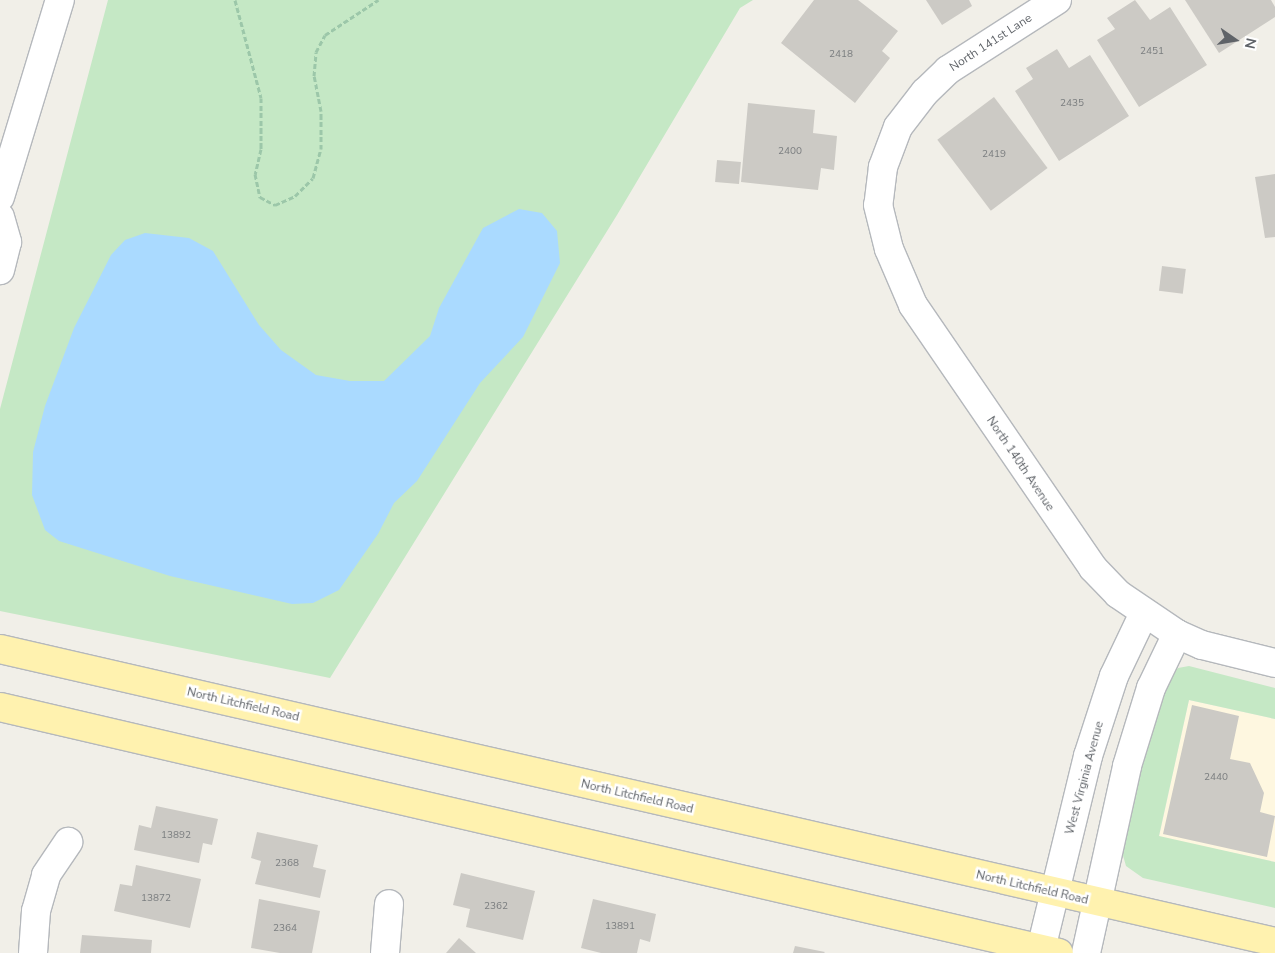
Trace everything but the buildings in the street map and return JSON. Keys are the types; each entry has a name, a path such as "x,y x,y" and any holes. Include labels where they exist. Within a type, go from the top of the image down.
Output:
{"main road":[{"name":"North Litchfield Road","path":"0,649 1097,903 1275,942"},
{"path":"0,707 1050,951"}],"street":[{"path":"0,197 60,0"},
{"name":"North 141st Lane","path":"883,167 898,127 925,92 948,70 1057,0"},
{"name":"North 140th Avenue","path":"883,167 878,205 889,249 913,305 1070,538 1118,594 1177,634 1202,645 1275,663"},
{"path":"0,217 7,242 0,270"},
{"name":"West Virginia Avenue","path":"1050,951 1055,893 1088,756 1114,676 1144,613"},
{"path":"1086,953 1126,766 1152,688 1177,634"},
{"path":"34,953 36,911 46,875 68,842"},
{"path":"384,953 389,904"}],"path":[{"path":"235,0 261,98 261,149 255,174 260,197 275,205 295,196 312,178 321,149 321,111 314,76 316,52 325,35 378,0"}],"shaded area":[{"path":"1189,700 1275,719 1275,862 1159,837"}],"green space":[{"path":"108,0 753,0 740,8 617,215 330,678 0,611 0,409"},
{"path":"1189,666 1275,688 1275,719 1189,700 1159,836 1275,862 1275,908 1143,878 1126,866 1122,852 1146,739 1165,680 1178,668"}],"water":[{"path":"519,209 542,213 557,231 560,263 523,337 480,383 417,481 394,503 378,534 339,590 313,603 292,604 170,576 59,541 45,530 32,495 33,452 45,406 74,328 111,255 125,240 145,233 189,238 213,251 259,325 281,350 316,375 350,381 384,381 430,336 439,308 483,228"}]}
